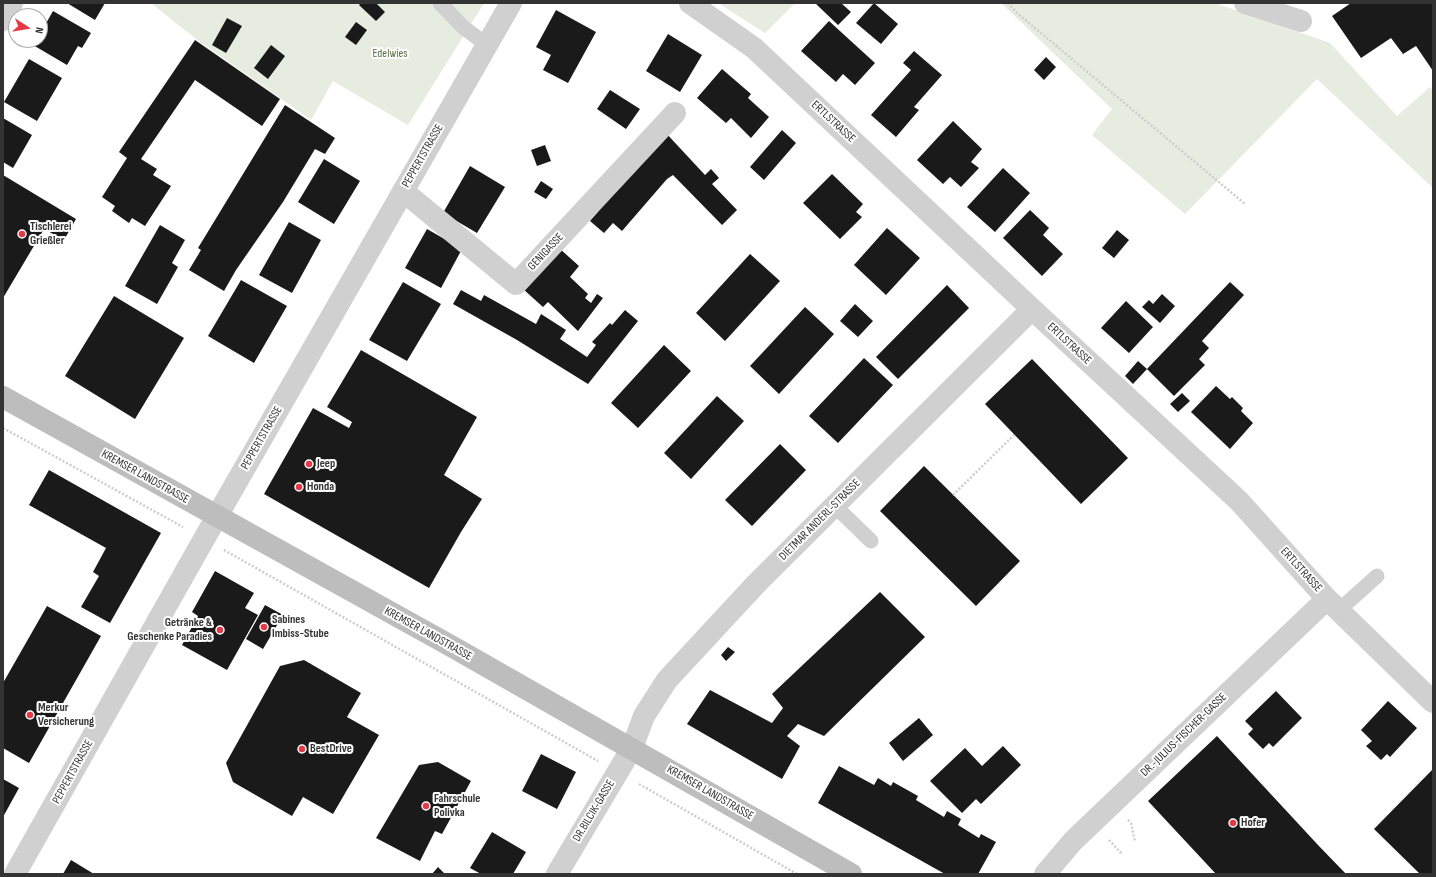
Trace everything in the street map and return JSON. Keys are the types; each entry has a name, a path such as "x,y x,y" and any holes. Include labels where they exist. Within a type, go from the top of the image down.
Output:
{"main road":[{"name":"KREMSER LANDSTRASSE","path":"3,397 451,646 851,874"}],"street":[{"path":"3,20 12,3"},
{"name":"PEPPERTSTRASSE","path":"15,874 204,539 511,3"},
{"name":"ERTLSTRASSE","path":"690,3 754,48 1239,501 1332,605 1433,702"},
{"path":"1245,3 1301,21"},
{"name":"GENIGASSE","path":"403,191 516,284 675,113"},
{"name":"DIETMAR ANDERL-STRASSE","path":"632,748 644,716 667,680 756,584 1032,309"},
{"name":"DR.-JULIUS-FISCHER-GASSE","path":"1045,874 1073,841 1332,605"},
{"name":"DR.BILCIK-GASSE","path":"557,874 632,748"}],"lane":[{"path":"440,3 463,27 486,45"},
{"path":"835,506 871,541"},
{"path":"1332,605 1377,576"}],"path":[{"path":"1008,3 1017,13 1245,204"},
{"path":"3,428 204,539 797,874"},
{"path":"953,495 1014,435"},
{"path":"1131,824 1135,842"}],"green space":[{"name":"Edelwies","path":"151,3 484,3 408,125 333,81 311,120 196,39"},
{"path":"718,3 795,3 765,33"},
{"path":"1001,3 1215,3 1330,43 1397,116 1430,87 1433,91 1433,188 1317,79 1185,214 1092,135 1112,109"}],"building":[{"path":"67,3 105,3 95,20"},
{"path":"361,3 376,3 385,12 376,21 359,5"},
{"path":"815,3 841,3 851,12 838,25"},
{"path":"874,3 898,24 881,44 856,23"},
{"path":"1351,3 1433,3 1433,71 1416,46 1403,54 1391,38 1361,58 1332,16"},
{"path":"556,10 596,32 568,83 543,70 551,55 536,47"},
{"path":"53,11 91,33 82,48 78,46 67,65 38,48 48,48 48,20"},
{"path":"227,18 242,26 226,53 212,45"},
{"path":"829,21 875,63 855,85 843,74 836,82 801,51"},
{"path":"356,22 367,30 356,45 345,37"},
{"path":"668,34 702,55 680,92 646,71"},
{"path":"195,40 280,99 262,126 195,80 141,159 157,169 153,175 171,186 145,226 132,218 129,223 112,211 115,206 102,197 127,158 119,152"},
{"path":"271,45 285,56 268,79 254,68"},
{"path":"914,51 942,75 914,107 919,110 896,137 871,115 911,70 903,63"},
{"path":"1046,57 1056,67 1044,80 1034,70"},
{"path":"29,59 62,78 37,121 4,102"},
{"path":"722,69 751,94 748,98 769,117 751,138 731,118 726,123 697,98"},
{"path":"610,90 640,109 626,129 597,109"},
{"path":"285,105 335,138 325,154 315,149 283,202 236,270 224,291 189,270 201,250 198,248"},
{"path":"3,118 32,135 13,168 3,162"},
{"path":"953,121 982,149 971,162 979,168 961,187 950,177 943,184 917,160"},
{"path":"782,130 796,143 764,180 750,167"},
{"path":"665,132 705,175 711,169 719,178 712,184 737,210 722,225 673,175 667,179 622,231 613,223 604,233 590,221"},
{"path":"545,145 551,161 537,166 531,150"},
{"path":"324,159 360,181 334,224 298,202"},
{"path":"470,166 505,187 477,233 443,213"},
{"path":"1003,168 1030,193 995,232 967,207"},
{"path":"832,174 863,204 856,212 862,217 840,239 803,203"},
{"name":"Tischlerei Grießler","path":"3,175 76,219 64,240 44,229 3,298"},
{"path":"541,181 553,189 546,199 534,192"},
{"path":"1030,210 1049,228 1043,235 1063,254 1042,276 1003,238"},
{"path":"289,222 321,240 292,293 259,275"},
{"path":"160,225 185,240 172,263 178,267 157,304 125,286"},
{"path":"887,228 920,258 886,295 854,265"},
{"path":"427,229 462,249 441,288 405,268"},
{"path":"1117,230 1129,240 1114,258 1102,248"},
{"path":"559,248 579,266 570,277 588,294 585,298 591,303 597,294 603,298 578,331 548,302 543,307 523,289"},
{"path":"750,254 780,281 725,341 696,313"},
{"path":"241,280 287,306 254,363 208,336"},
{"path":"403,282 441,304 407,361 369,340"},
{"path":"1230,282 1244,295 1202,341 1209,348 1199,359 1205,365 1174,396 1147,369"},
{"path":"947,285 969,308 898,379 876,357"},
{"path":"461,290 481,301 484,295 536,324 541,314 566,330 560,339 587,357 596,345 592,342 610,323 612,325 625,310 638,321 588,384 517,340 453,304"},
{"path":"1162,294 1175,306 1160,323 1142,307 1149,300 1153,304"},
{"path":"114,296 184,338 135,419 65,376"},
{"path":"1126,301 1153,327 1129,353 1101,328"},
{"path":"855,304 873,321 858,337 840,321"},
{"path":"805,307 834,334 779,394 750,366"},
{"path":"664,345 691,371 638,428 611,403"},
{"path":"361,350 477,417 444,475 482,499 429,588 264,494 313,408 349,428 352,422 327,407"},
{"path":"864,358 893,385 838,443 809,416"},
{"path":"1032,359 1128,458 1081,504 985,404"},
{"path":"1138,361 1147,369 1133,384 1125,376"},
{"path":"1216,386 1230,399 1232,397 1243,408 1241,411 1253,423 1230,449 1191,412"},
{"path":"1182,393 1190,401 1178,412 1170,404"},
{"path":"717,396 744,421 691,479 664,453"},
{"path":"780,444 806,470 752,526 725,500"},
{"path":"924,466 1020,561 976,606 880,511"},
{"path":"49,470 161,533 110,623 81,607 99,576 93,572 106,548 29,505"},
{"name":"Getränke & Geschenke Paradies","path":"215,571 254,593 245,608 258,615 227,670 182,645 198,616 192,612"},
{"path":"880,592 925,637 824,736 798,724 787,736 800,746 782,779 687,724 710,690 772,723 783,708 772,694"},
{"name":"Sabines Imbiss-Stube","path":"265,605 283,615 263,649 246,639"},
{"name":"Merkur Versicherung","path":"47,606 101,636 29,763 3,748 3,683"},
{"path":"728,647 735,652 726,661 721,655"},
{"name":"BestDrive","path":"304,660 361,693 347,717 379,735 333,814 303,797 292,816 233,782 226,763 280,666"},
{"path":"1276,691 1302,718 1273,747 1269,743 1263,749 1248,734 1253,729 1245,721"},
{"path":"1388,701 1417,728 1390,757 1387,754 1381,760 1366,746 1372,741 1361,730"},
{"path":"919,718 933,735 903,761 889,743"},
{"name":"Hofer","path":"1217,736 1346,874 1216,874 1148,801"},
{"path":"1003,746 1021,765 981,804 976,799 962,813 930,781 965,748 982,766"},
{"path":"541,754 576,772 557,809 522,791"},
{"name":"Fahrschule Polivka","path":"438,762 471,781 442,834 435,831 420,861 376,838 419,765"},
{"path":"839,766 874,785 878,778 891,786 893,782 918,796 916,800 944,817 947,811 961,819 958,825 979,838 981,834 996,842 978,874 945,874 818,803"},
{"path":"1433,769 1433,874 1420,874 1374,829"},
{"path":"3,779 19,788 3,817"},
{"path":"492,832 526,852 513,874 481,874 470,868"},
{"path":"71,860 94,874 63,874"},
{"path":"438,867 445,874 432,874"}],"place":[{"name":"Tischlerei Grießler","path":"22,234"},
{"name":"Jeep","path":"309,464"},
{"name":"Honda","path":"299,487"},
{"name":"Sabines Imbiss-Stube","path":"264,627"},
{"name":"Getränke & Geschenke Paradies","path":"220,630"},
{"name":"Merkur Versicherung","path":"30,715"},
{"name":"BestDrive","path":"302,749"},
{"name":"Fahrschule Polivka","path":"426,806"},
{"name":"Hofer","path":"1233,823"}]}
